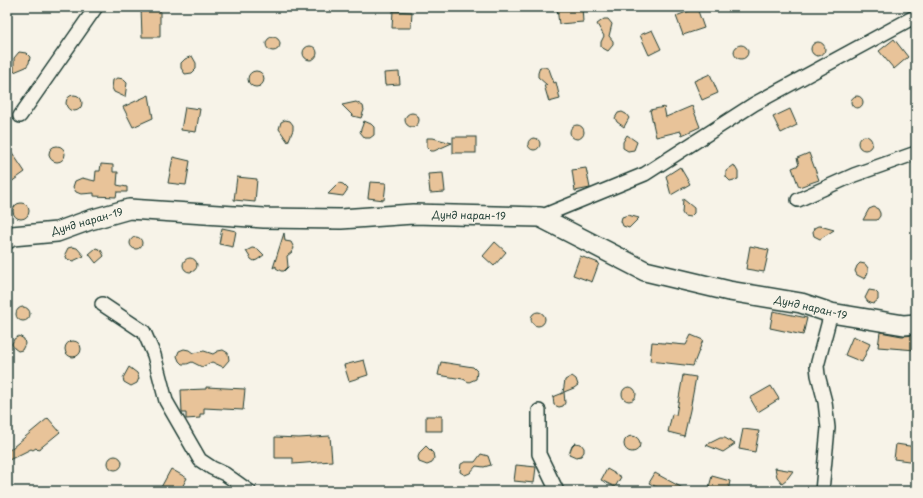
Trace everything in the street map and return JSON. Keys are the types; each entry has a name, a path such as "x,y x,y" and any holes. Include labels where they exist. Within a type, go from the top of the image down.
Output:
{"street":[{"path":"20,116 96,7"},
{"path":"540,217 645,174 754,104 916,16"},
{"path":"798,200 854,175 916,153"},
{"name":"Дунд наран-19","path":"7,239 12,236 58,232 90,220 129,209 271,218 340,219 413,214 540,217 645,271 729,291 801,303 831,313 904,325 916,324"},
{"path":"102,304 144,332 154,355 166,401 200,460 225,474 249,491"},
{"path":"822,491 828,428 825,402 817,366 831,313"},
{"path":"539,411 539,454 557,491"}],"building":[{"path":"141,7 160,7 160,37 142,37"},
{"path":"582,7 583,22 559,24 557,8"},
{"path":"697,8 704,28 683,35 676,16"},
{"path":"393,11 412,12 411,28 392,28"},
{"path":"604,19 608,19 612,24 609,36 613,41 613,45 608,51 601,47 601,42 604,36 597,24"},
{"path":"652,30 661,49 649,55 640,35"},
{"path":"270,37 276,37 280,41 280,47 276,51 270,51 266,47 266,41"},
{"path":"894,39 908,57 894,69 879,51"},
{"path":"818,42 823,44 825,49 823,54 818,56 813,54 811,49 813,44"},
{"path":"741,45 746,47 748,52 746,57 741,59 736,57 734,52 736,47"},
{"path":"307,46 313,46 317,50 317,56 313,60 307,60 303,56 303,50"},
{"path":"19,52 26,53 30,57 29,63 26,67 14,72 14,58"},
{"path":"192,56 196,63 196,69 192,73 185,74 181,68 181,63 185,59"},
{"path":"540,67 549,69 554,83 556,82 560,99 549,102 544,85 547,85 538,77"},
{"path":"256,71 262,73 264,79 262,85 256,87 250,85 248,79 250,73"},
{"path":"399,72 400,84 385,85 384,73"},
{"path":"710,74 718,93 702,100 694,81"},
{"path":"118,78 123,79 127,83 125,97 114,92 112,88 113,80"},
{"path":"71,95 77,95 82,100 80,109 77,111 71,111 66,106 66,100"},
{"path":"149,95 153,118 133,127 123,107"},
{"path":"859,96 862,97 862,107 855,108 852,107 851,100 852,97"},
{"path":"356,102 363,106 364,110 361,118 353,116 342,105"},
{"path":"692,106 700,127 682,135 681,131 656,137 650,110 664,107 666,117"},
{"path":"185,107 200,109 196,132 181,130"},
{"path":"790,109 797,125 781,133 773,117"},
{"path":"622,112 629,118 624,127 617,122 615,118 618,113"},
{"path":"412,113 417,115 419,120 417,125 412,127 407,125 405,120 407,115"},
{"path":"285,120 290,121 293,125 293,130 288,142 279,129 281,122"},
{"path":"364,121 374,127 374,135 370,138 365,138 360,132"},
{"path":"577,125 582,127 584,132 582,137 577,139 572,137 570,132 572,127"},
{"path":"627,135 637,142 634,150 628,151 623,148 623,142"},
{"path":"865,136 870,138 872,143 870,148 865,150 860,148 858,143 860,138"},
{"path":"453,137 476,137 476,153 453,153"},
{"path":"427,138 452,143 431,151 427,147"},
{"path":"536,138 539,139 539,149 532,150 529,149 528,142 529,139"},
{"path":"7,145 25,172 7,185"},
{"path":"57,146 63,148 65,154 63,160 57,162 51,160 49,154 51,148"},
{"path":"809,153 819,180 799,187 792,168 799,165 797,158"},
{"path":"173,157 190,161 186,185 168,183"},
{"path":"101,164 113,165 113,172 118,172 117,185 127,187 127,192 117,192 116,197 94,196 94,193 81,194 76,192 73,187 75,181 82,178 95,181 96,171 100,171"},
{"path":"734,165 738,172 738,179 730,181 726,177 726,171"},
{"path":"680,167 690,184 671,195 666,176"},
{"path":"586,168 590,188 575,191 572,170"},
{"path":"443,173 445,192 430,193 428,174"},
{"path":"237,177 257,179 255,202 234,200"},
{"path":"370,182 386,183 384,200 368,198"},
{"path":"339,183 343,184 348,189 343,196 328,194"},
{"path":"683,199 694,208 694,213 690,217 684,216 682,213"},
{"path":"21,203 27,205 29,211 27,217 21,219 15,217 13,211 15,205"},
{"path":"874,207 878,209 880,213 877,220 863,220 869,209"},
{"path":"628,215 639,218 629,228 623,226 621,221 622,217"},
{"path":"818,226 834,230 820,239 814,236 813,232 814,228"},
{"path":"222,228 236,231 233,247 219,244"},
{"path":"284,233 285,241 291,242 294,248 287,256 288,267 284,271 281,271 276,268 276,266 273,268"},
{"path":"134,237 138,237 142,243 138,249 134,249 130,245 130,241"},
{"path":"495,242 506,252 494,266 483,256"},
{"path":"750,246 769,250 764,272 746,269"},
{"path":"68,248 77,248 84,256 73,261 67,259 65,254"},
{"path":"96,248 101,250 104,256 96,263 89,254"},
{"path":"252,248 258,249 264,255 254,261 246,251"},
{"path":"580,256 599,263 592,282 573,275"},
{"path":"190,258 195,260 197,265 195,270 190,272 185,270 183,265 185,260"},
{"path":"860,263 865,264 868,268 865,279 857,275 855,271"},
{"path":"869,290 875,291 878,294 878,300 873,304 868,302 865,298"},
{"path":"23,307 28,309 30,314 28,319 23,321 18,319 16,314 18,309"},
{"path":"773,311 807,318 803,335 770,328"},
{"path":"538,312 543,314 545,319 543,324 538,326 533,324 531,319 533,314"},
{"path":"880,332 902,336 916,335 916,350 878,347"},
{"path":"691,335 703,340 693,366 650,361 652,342 686,345"},
{"path":"19,336 24,339 25,344 22,350 18,351 12,344 14,339"},
{"path":"853,336 870,344 862,362 845,355"},
{"path":"73,341 80,346 81,349 76,356 73,357 66,352 65,349 70,342"},
{"path":"184,349 193,353 204,351 213,354 223,350 228,353 229,360 223,367 212,362 202,367 192,362 182,364 177,356 179,351"},
{"path":"364,360 368,375 349,381 344,365"},
{"path":"441,362 473,367 477,371 476,379 469,382 463,379 438,375"},
{"path":"129,367 137,373 139,378 137,383 131,386 124,382 123,378"},
{"path":"683,375 696,377 684,436 668,432 672,414 676,415"},
{"path":"572,376 576,379 578,385 564,392 565,403 563,406 559,407 554,405 553,397 563,393 565,380"},
{"path":"771,386 779,399 758,412 750,398"},
{"path":"206,387 245,389 243,410 204,408 204,414 200,414 200,418 186,419 186,413 182,413 181,390 206,389"},
{"path":"629,387 634,389 636,394 634,399 629,401 624,399 622,394 624,389"},
{"path":"426,416 442,416 442,431 426,431"},
{"path":"48,418 60,432 38,450 36,448 33,450 31,449 7,461 7,452"},
{"path":"743,429 759,431 755,452 739,449"},
{"path":"330,436 332,461 293,464 293,458 275,458 275,437 299,438"},
{"path":"632,436 639,441 640,444 635,451 632,452 625,447 624,444 629,437"},
{"path":"720,438 725,438 735,444 723,452 706,445"},
{"path":"575,443 581,444 584,448 584,452 581,456 576,457 569,454"},
{"path":"896,444 916,447 916,462 894,459"},
{"path":"426,446 433,453 434,458 432,463 427,465 419,462 418,457 420,452"},
{"path":"481,454 488,456 491,465 484,467 476,466 470,473 465,475 460,472 461,464 465,462 475,462"},
{"path":"112,456 118,456 122,460 122,466 118,470 112,470 108,466 108,460"},
{"path":"516,465 536,467 534,483 514,481"},
{"path":"775,468 793,471 782,483 777,477"},
{"path":"171,469 187,478 180,491 159,491"},
{"path":"607,469 621,477 615,487 601,480"},
{"path":"655,473 688,491 664,491 649,483"},
{"path":"712,476 730,481 728,491 708,491"}]}
